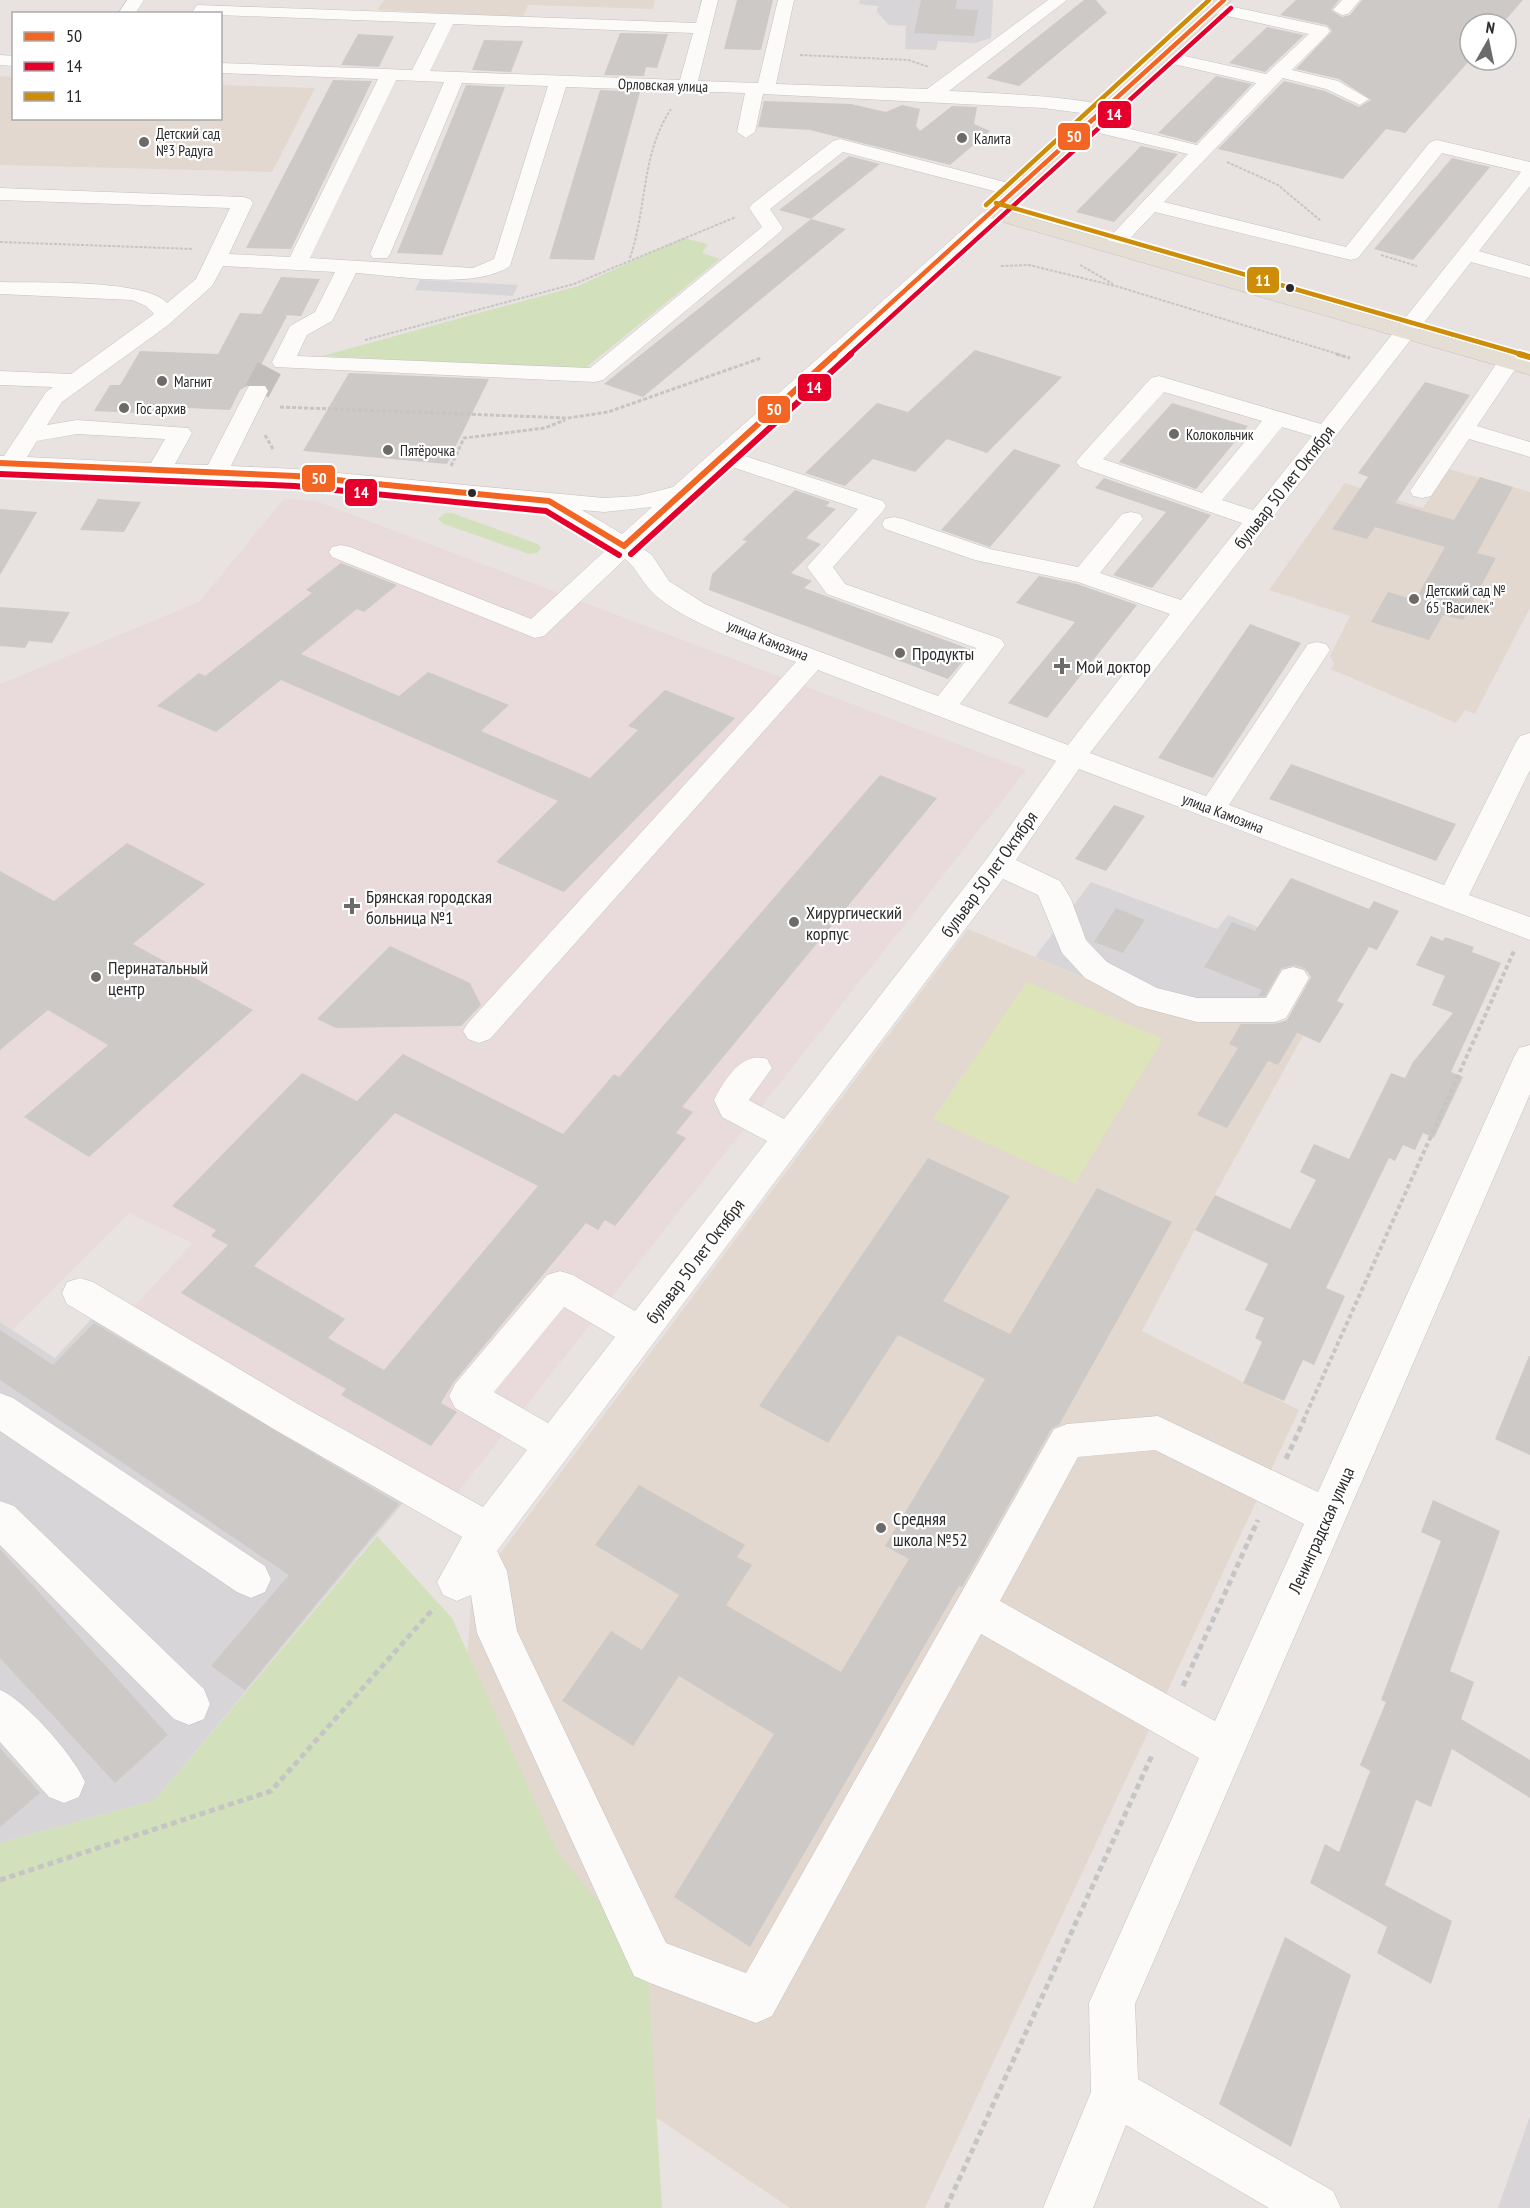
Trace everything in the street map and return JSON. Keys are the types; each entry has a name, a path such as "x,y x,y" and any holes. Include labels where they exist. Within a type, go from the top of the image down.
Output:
{"main road":[{"path":"993,213 1220,4"},
{"path":"993,213 1520,365"}],"street":[{"path":"687,86 711,0"},
{"path":"746,132 786,0"},
{"path":"931,95 1059,0"},
{"path":"1111,248 1321,31 1220,4"},
{"path":"201,12 203,9 703,28"},
{"path":"418,76 447,18"},
{"path":"1162,56 1332,85 1360,99"},
{"name":"Орловская улица","path":"222,68 931,95 1043,102 1104,110"},
{"path":"298,262 389,75"},
{"path":"380,254 455,77"},
{"path":"218,254 473,274 491,270 503,262 559,81"},
{"path":"1089,125 1203,152"},
{"path":"349,266 324,316 298,331 276,364 595,375 773,228 759,208 840,145 1017,191"},
{"path":"1152,205 1351,254 1437,146 1530,170"},
{"name":"бульвар 50 лет Октября","path":"474,1554 998,864 1075,756 1530,170"},
{"path":"0,194 243,203 205,282 166,315 54,397 29,435 6,463"},
{"path":"342,552 535,630 682,492 993,213"},
{"path":"1466,254 1530,272"},
{"path":"0,288 135,294 154,301 166,315"},
{"path":"1422,491 1465,430 1520,365"},
{"path":"0,378 76,381"},
{"path":"1258,520 1088,462 1159,383 1327,433"},
{"path":"216,473 253,398"},
{"path":"1207,502 1277,418"},
{"path":"29,435 77,427 180,433 159,470"},
{"path":"1465,430 1530,450"},
{"path":"722,456 874,506 820,567 836,589 992,645 944,707"},
{"name":"улица Камозина","path":"6,463 296,476 549,501 643,560 660,586 696,610 814,658 1526,927"},
{"path":"549,501 604,505 637,503 682,492"},
{"path":"1084,576 1131,519"},
{"path":"894,524 984,555 1084,576 1187,611"},
{"path":"1212,809 1317,650"},
{"path":"479,1031 814,658"},
{"path":"1452,899 1530,741"},
{"path":"998,864 1049,888 1056,899 1073,945 1096,970 1148,998 1197,1010 1275,1010 1293,978"},
{"name":"Ленинградская улица","path":"1115,2092 1112,2003 1530,1057"},
{"path":"756,1068 730,1100 734,1108 789,1137"},
{"path":"554,1446 468,1396 560,1286 640,1333"},
{"path":"80,1293 285,1416 474,1554 487,1571 497,1633 650,1960 756,2000 1067,1441 1158,1432 1327,1515"},
{"path":"0,1410 250,1579"},
{"path":"0,1519 189,1704"},
{"path":"974,1608 1224,1749"},
{"path":"0,1711 64,1782"},
{"path":"1068,2208 1115,2092 1316,2208"}],"path":[{"path":"630,259 637,242 651,147 658,124 673,107"},
{"path":"1203,152 1272,179 1292,192 1335,236 1356,249 1417,266"},
{"path":"362,341 574,284 630,259 759,208"},
{"path":"0,242 218,254"},
{"path":"1074,260 1119,287"},
{"path":"1001,266 1029,265 1119,287 1352,358"},
{"path":"275,453 253,398 568,418 608,412 761,358"},
{"path":"450,469 464,438 545,428 568,418"},
{"path":"946,2208 1526,927"},
{"path":"0,1880 271,1791 474,1554"}],"shaded area":[{"path":"384,0 655,0 653,9 528,5 523,17 377,10"},
{"path":"860,0 993,0 991,38 975,43 938,41 936,50 905,49 906,26 889,25 877,12 878,6 859,4"},
{"name":"Детский сад №3 Радуга","path":"0,76 12,77 12,120 222,120 222,85 315,88 272,172 0,165"},
{"path":"420,280 518,285 513,296 415,290"},
{"name":"Детский сад № 65 \"Василек\"","path":"1449,469 1530,492 1530,608 1475,714 1465,710 1456,723 1331,669 1334,664 1330,656 1350,616 1269,590 1345,483 1423,508"},
{"name":"Брянская городская больница №1","path":"284,499 316,501 1026,770 456,1495 130,1311 193,1243 129,1213 12,1330 0,1322 0,684 199,602"},
{"path":"1091,882 1217,929 1228,915 1318,951 1276,1025 1102,985 1035,957"},
{"name":"Средняя школа №52","path":"968,929 1102,985 1246,1012 1303,1036 1195,1230 1142,1331 1299,1410 925,2208 790,2208 570,2059 449,1903 472,1591"},
{"path":"94,1316 407,1498 155,1800 0,1843 0,1322 55,1358"},
{"path":"1530,2116 1530,2208 1498,2208"}],"green space":[{"path":"683,238 708,244 702,253 720,259 584,369 322,356 578,286"},
{"path":"445,513 452,513 538,544 541,548 537,553 529,554 444,524 438,519"},
{"path":"1027,982 1163,1039 1075,1183 933,1119"},
{"path":"377,1536 452,1618 558,1853 647,1961 662,2208 0,2208 0,1843 155,1800"}],"building":[{"path":"737,0 773,0 761,50 724,49"},
{"path":"921,0 957,0 955,9 978,10 974,36 914,33"},
{"path":"1084,0 1096,0 1107,13 1019,86 986,78"},
{"path":"1296,0 1339,0 1331,10 1342,17 1350,15 1362,0 1523,0 1512,12 1458,12 1459,72 1405,133 1386,129 1343,179 1218,149 1284,81 1325,91 1359,107 1371,100 1339,79 1296,69 1332,31 1327,25 1280,15"},
{"path":"1267,27 1304,35 1265,72 1229,63"},
{"path":"620,33 668,34 657,68 646,67 644,76 604,75"},
{"path":"358,34 394,36 379,67 341,65"},
{"path":"484,40 523,41 511,72 472,70"},
{"path":"1216,76 1252,84 1196,143 1158,133"},
{"path":"333,80 372,81 291,249 246,248"},
{"path":"466,85 505,87 442,255 397,253"},
{"path":"600,90 640,92 594,260 549,259"},
{"path":"764,101 851,104 886,112 902,105 920,109 916,126 920,131 952,106 977,107 974,124 990,131 950,165 810,130 758,127"},
{"path":"1141,146 1178,154 1114,222 1076,212"},
{"path":"849,156 880,164 811,219 779,210"},
{"path":"1452,158 1490,167 1413,260 1374,249"},
{"path":"811,219 846,229 643,397 604,384"},
{"path":"281,277 320,279 301,316 284,315 287,316 251,384 240,390 230,410 187,408 183,415 94,411 110,385 120,385 140,351 218,354 240,313 261,314"},
{"path":"975,350 1062,377 987,453 947,439 915,472 873,459 845,486 805,473 877,403 908,412"},
{"path":"349,373 489,379 447,464 303,451"},
{"path":"1425,382 1470,395 1395,503 1454,520 1480,477 1513,487 1477,553 1496,558 1463,620 1443,615 1429,640 1371,622 1388,592 1415,600 1445,547 1375,527 1367,539 1332,529 1368,477 1358,473"},
{"path":"1172,403 1248,426 1196,489 1119,462"},
{"path":"1014,449 1061,465 990,547 941,530"},
{"path":"1104,478 1211,515 1152,588 1113,575 1166,512 1095,488"},
{"path":"795,490 830,502 826,506 836,509 806,538 821,544 791,573 812,581 804,588 972,650 948,679 709,590 712,574 747,541 742,540"},
{"path":"98,499 141,502 124,532 80,530"},
{"path":"0,509 37,512 0,575"},
{"path":"341,563 397,585 364,612 357,609 301,654 399,696 428,672 509,705 481,731 590,778 638,730 628,726 665,690 735,718 564,892 496,862 558,801 281,680 216,732 157,706 199,673 205,676 312,593 306,590"},
{"path":"1039,576 1077,584 1137,605 1047,718 1008,703 1075,622 1016,603"},
{"path":"0,607 70,612 52,643 29,641 25,648 0,646"},
{"path":"1250,624 1301,643 1213,778 1158,758"},
{"path":"1291,764 1456,824 1436,861 1269,799"},
{"path":"880,775 937,798 682,1107 693,1112 676,1133 686,1138 615,1226 605,1220 598,1230 586,1223 453,1383 441,1403 457,1412 431,1446 341,1395 346,1389 181,1293 228,1245 211,1236 216,1230 172,1206 302,1073 357,1101 403,1054 563,1134 614,1074 619,1077","holes":["395,1113 538,1186 384,1370 328,1338 345,1319 254,1266"]},
{"path":"1114,805 1145,816 1106,871 1075,859"},
{"name":"Перинатальный центр","path":"127,843 205,884 133,944 253,1010 89,1157 24,1117 108,1045 48,1010 0,1050 0,871 54,901"},
{"path":"1291,878 1369,909 1374,901 1399,911 1377,950 1369,947 1337,1001 1344,1004 1320,1043 1297,1033 1278,1065 1268,1061 1227,1128 1197,1115 1238,1048 1229,1044 1241,1024 1275,1024 1287,1020 1311,977 1305,968 1294,965 1281,968 1265,996 1258,996 1262,990 1204,967 1232,922 1255,931"},
{"path":"1116,908 1145,920 1123,953 1094,942"},
{"path":"1431,936 1443,941 1445,937 1474,947 1472,952 1501,963 1451,1072 1463,1077 1434,1138 1423,1133 1415,1150 1403,1145 1395,1161 1389,1158 1326,1288 1345,1296 1314,1365 1303,1360 1284,1401 1243,1383 1262,1342 1255,1338 1264,1318 1245,1310 1268,1264 1195,1230 1215,1195 1290,1229 1316,1180 1300,1172 1314,1144 1349,1159 1391,1073 1405,1078 1413,1062 1453,1013 1432,1005 1445,976 1416,965"},
{"path":"390,946 470,983 481,1005 461,1026 336,1028 317,1019"},
{"path":"928,1158 1010,1196 943,1301 1010,1334 1097,1188 1172,1222 1059,1425 1052,1428 962,1587 959,1586 750,1947 674,1897 774,1734 679,1676 633,1746 562,1701 611,1631 642,1650 679,1595 595,1545 639,1485 745,1545 737,1557 752,1565 726,1605 841,1672 909,1559 885,1546 985,1379 898,1335 828,1443 759,1406"},
{"path":"94,1323 399,1504 245,1690 211,1666 289,1575 0,1380 0,1330 53,1365"},
{"path":"1530,1356 1530,1455 1495,1439"},
{"path":"1433,1500 1500,1531 1450,1671 1474,1682 1461,1719 1530,1760 1530,1798 1452,1749 1431,1807 1416,1800 1385,1885 1452,1921 1431,1984 1377,1953 1387,1927 1310,1883 1325,1844 1339,1852 1370,1771 1360,1765 1386,1702 1381,1700 1441,1541 1421,1532"},
{"path":"0,1549 168,1735 115,1783 0,1658"},
{"path":"0,1748 40,1793 0,1827"},
{"path":"1285,1937 1351,1975 1291,2147 1219,2104"}],"tunnel":[{"path":"257,391 270,367"}],"transit line":[{"name":"11","path":"986,205 1209,0"},
{"name":"50","path":"624,546 1224,0"},
{"name":"14","path":"631,554 1231,8"},
{"name":"11","path":"996,203 1530,357"},
{"name":"50","path":"0,463 296,476 549,501 624,546"},
{"name":"14","path":"0,474 295,486 546,511 619,555"}],"place":[{"name":"Калита","path":"962,138"},
{"name":"Детский сад №3 Радуга","path":"144,142"},
{"name":"Магнит","path":"162,381"},
{"name":"Гос архив","path":"124,408"},
{"name":"Колокольчик","path":"1174,434"},
{"name":"Пятёрочка","path":"388,450"},
{"name":"Детский сад № 65 \"Василек\"","path":"1414,599"},
{"name":"Продукты","path":"900,653"},
{"name":"Мой доктор","path":"1062,666"},
{"name":"Брянская городская больница №1","path":"352,906"},
{"name":"Хирургический корпус","path":"794,922"},
{"name":"Перинатальный центр","path":"96,977"},
{"name":"Средняя школа №52","path":"881,1528"}]}
